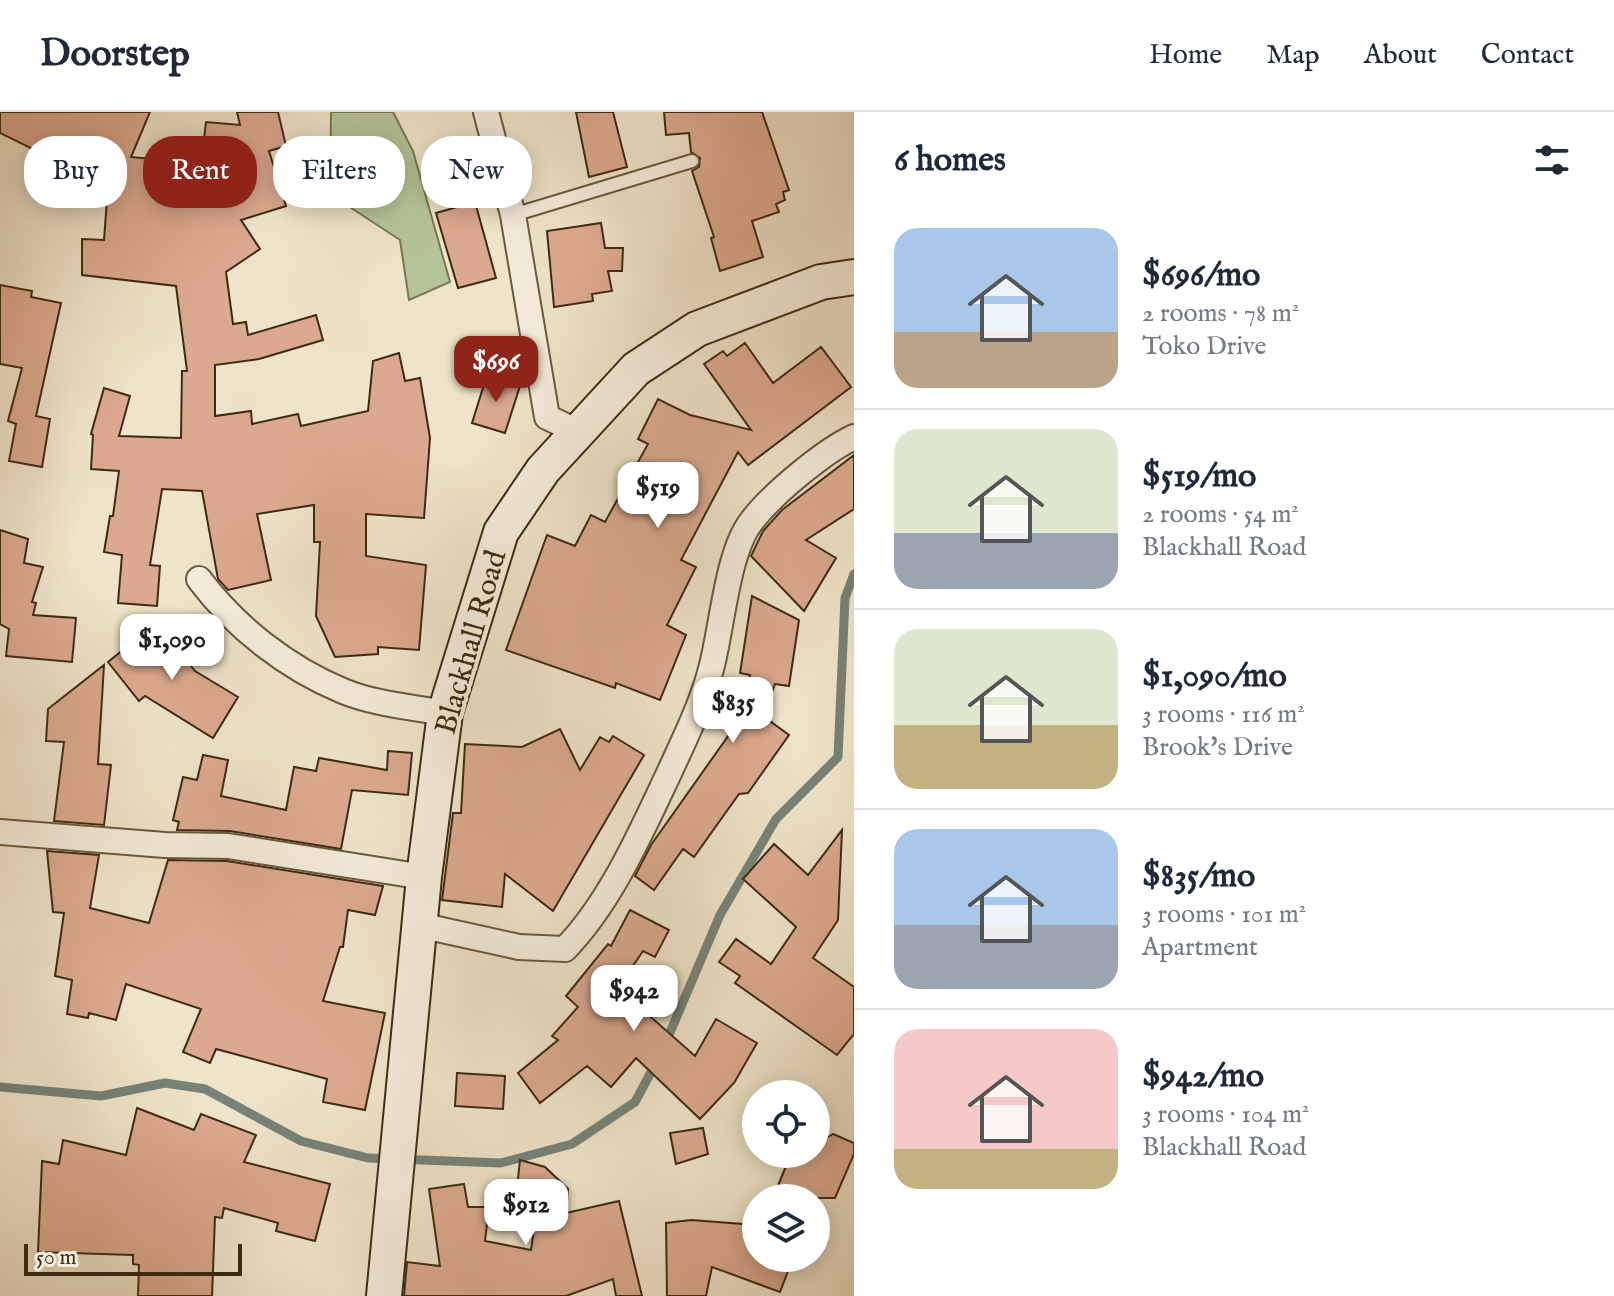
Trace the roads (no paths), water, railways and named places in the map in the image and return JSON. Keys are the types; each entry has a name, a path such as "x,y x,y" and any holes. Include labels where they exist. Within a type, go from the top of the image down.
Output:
{"main road":[{"name":"Blackhall Road","path":"384,1296 424,877 445,713 501,532 543,470 636,369 697,329 821,282 854,277"}],"street":[{"path":"486,112 513,215 547,417 578,432"},
{"path":"419,925 542,950 565,949 582,932 638,840 691,724 711,671 736,553 750,523 799,476 854,437"},
{"path":"199,579 217,603 251,635 344,692 445,713"},
{"path":"0,832 165,845 228,846 424,877"}],"lane":[{"path":"513,215 692,161"}],"waterway":[{"path":"666,1042 720,915 776,819 838,757 845,598 854,574"},
{"path":"0,1087 101,1096 165,1083 205,1089 301,1141 368,1158 501,1163 572,1144 635,1102 656,1063"}]}
